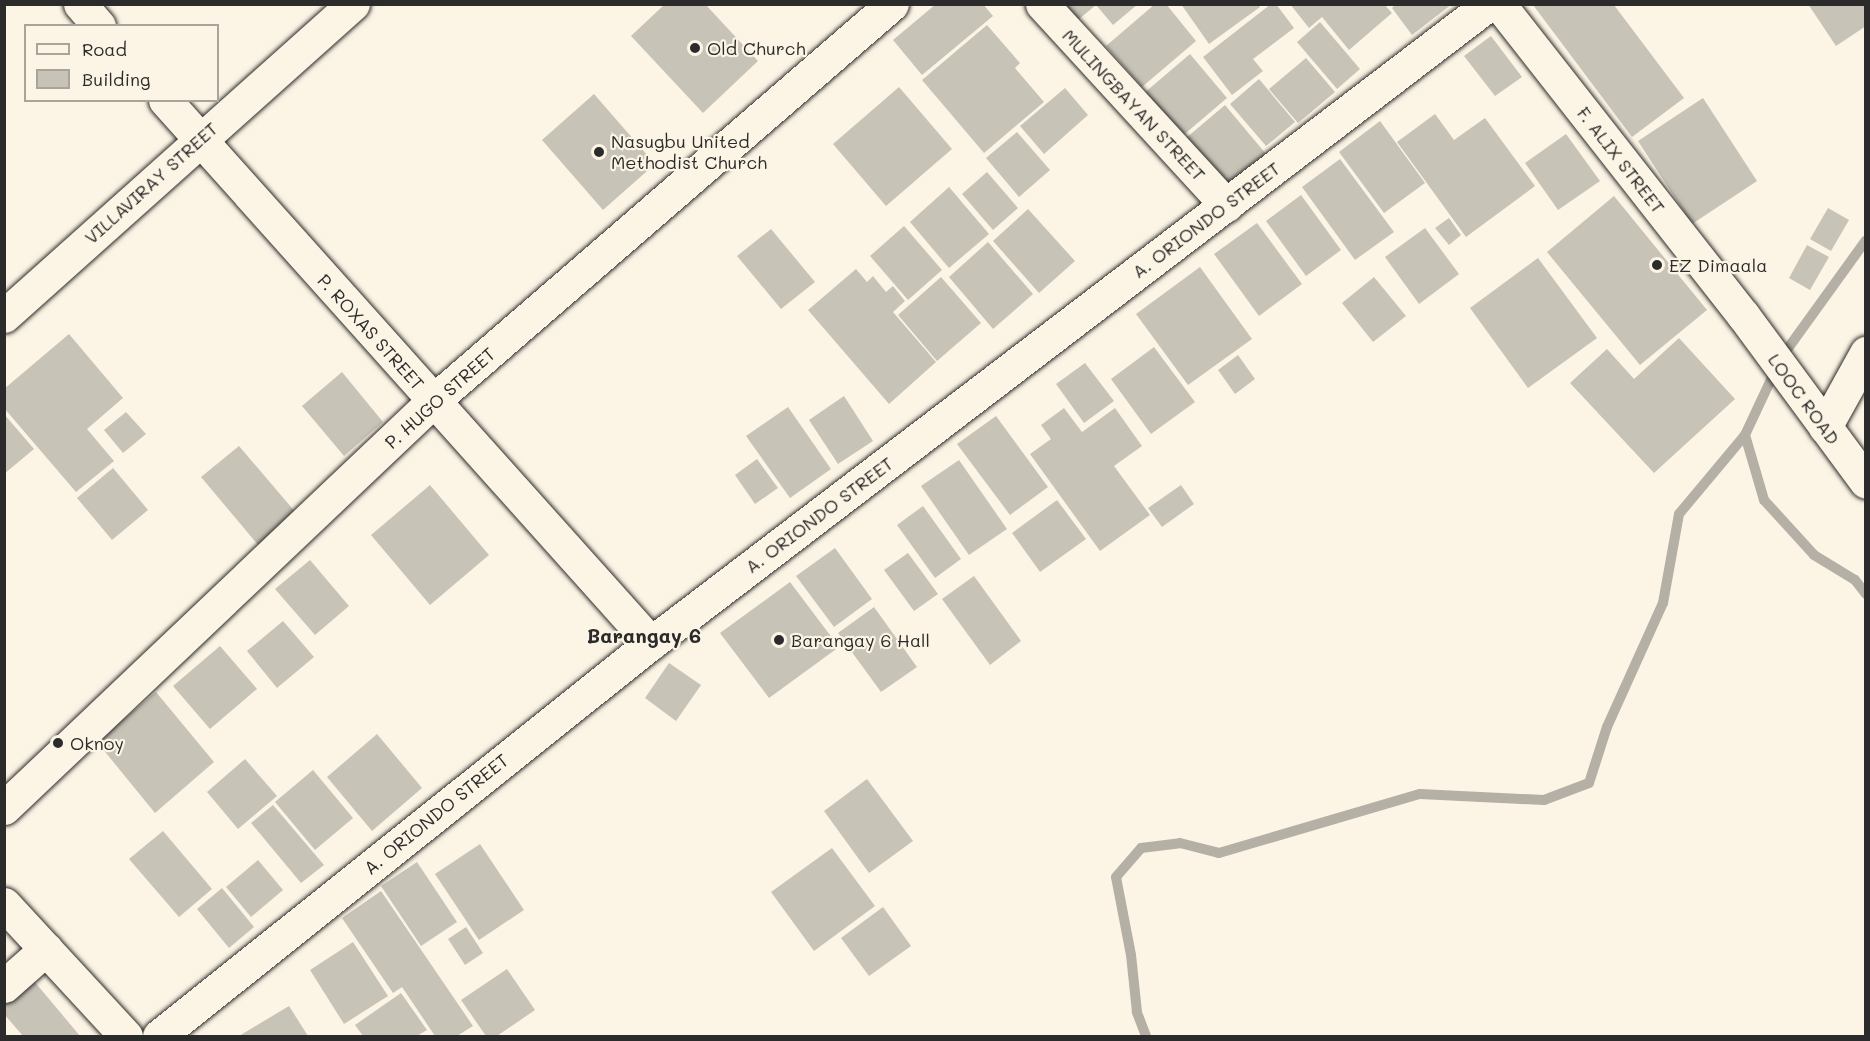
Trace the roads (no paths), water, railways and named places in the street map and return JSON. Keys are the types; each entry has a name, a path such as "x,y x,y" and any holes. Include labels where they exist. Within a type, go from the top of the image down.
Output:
{"street":[{"path":"80,4 97,24"},
{"name":"VILLAVIRAY STREET","path":"4,316 198,139 353,4"},
{"name":"P. HUGO STREET","path":"4,808 432,402 892,4"},
{"name":"MULINGBAYAN STREET","path":"1042,4 1226,205"},
{"name":"A. ORIONDO STREET","path":"159,1036 651,643 1489,4"},
{"name":"F. ALIX STREET","path":"1499,4 1743,315"},
{"name":"P. ROXAS STREET","path":"167,102 432,402 651,643"},
{"name":"LOOC ROAD","path":"1743,315 1866,482"},
{"path":"1825,427 1866,353"},
{"path":"4,904 126,1036"},
{"path":"4,986 45,949"}],"waterway":[{"path":"1146,1036 1137,1012 1131,955 1116,877 1141,848 1180,843 1219,853 1420,794 1544,800 1589,783 1607,727 1663,603 1679,514 1745,435 1781,358 1866,240"},
{"path":"1745,435 1764,500 1814,555 1855,580 1866,594"}],"place":[{"name":"Old Church","path":"695,48"},
{"name":"Nasugbu United Methodist Church","path":"599,152"},
{"name":"EZ Dimaala","path":"1657,265"},
{"name":"Barangay 6 Hall","path":"779,640"},
{"name":"Oknoy","path":"58,743"}],"district":[{"name":"Barangay 6","path":"644,635"}]}
